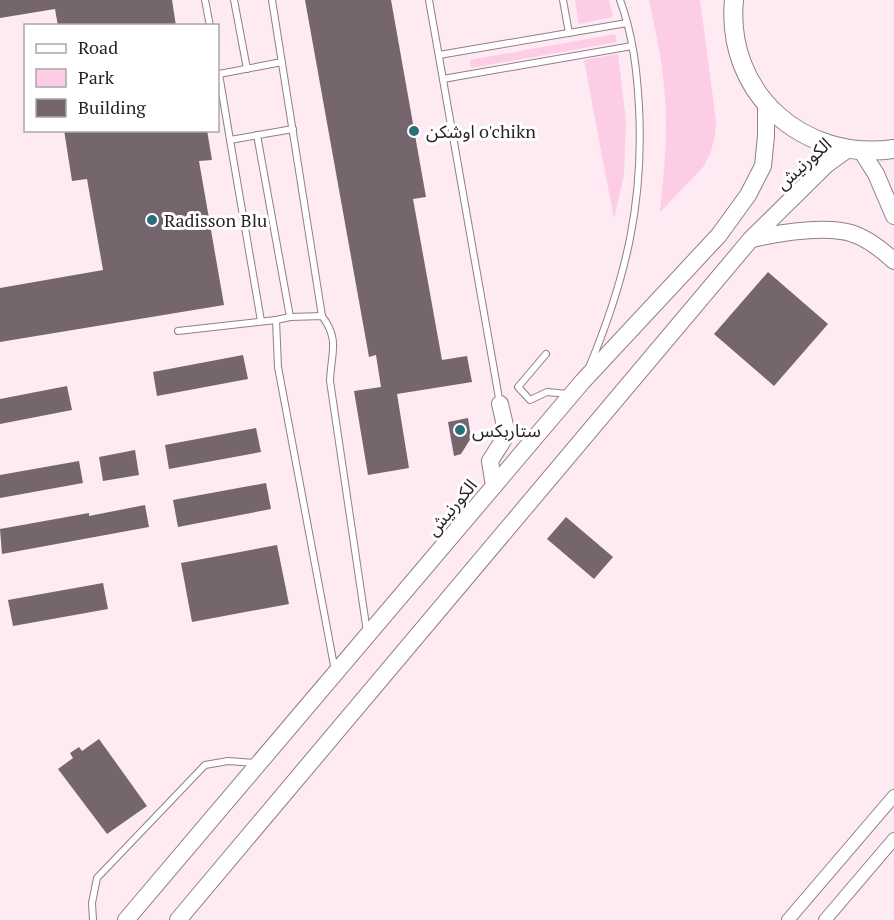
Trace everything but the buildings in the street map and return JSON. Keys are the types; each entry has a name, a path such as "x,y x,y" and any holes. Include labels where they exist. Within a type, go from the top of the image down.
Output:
{"main road":[{"path":"734,0 732,19 737,51 748,80 766,103 794,130 826,145 855,150 894,149"},
{"name":"الكورنيش","path":"126,920 583,381 719,235 748,195 763,166 766,103"},
{"path":"855,150 876,174 894,216"},
{"name":"الكورنيش","path":"178,920 751,239 826,165 855,150"},
{"path":"751,239 789,231 841,231 857,236 881,249 894,261"},
{"path":"494,486 490,461 507,434 500,404"}],"street":[{"path":"788,920 894,796"},
{"path":"825,920 894,839"}],"lane":[{"path":"205,0 210,24"},
{"path":"234,0 247,69"},
{"path":"272,0 322,316 332,328 334,345 330,381 367,635"},
{"path":"429,0 500,404"},
{"path":"563,0 569,33"},
{"path":"583,381 610,316 626,261 637,199 640,136 637,69 620,0"},
{"path":"439,55 627,23"},
{"path":"443,79 632,46"},
{"path":"219,71 282,63"},
{"path":"219,77 261,321"},
{"path":"230,140 293,129"},
{"path":"257,135 290,317"},
{"path":"178,331 290,317 322,316"},
{"path":"276,320 278,367 335,673"},
{"path":"546,354 518,387 530,400 547,392 572,395"},
{"path":"93,920 92,903 97,878 205,765 228,761 258,764"}],"green space":[{"path":"575,0 609,0 613,17 579,24"},
{"path":"649,0 700,0 716,121 711,151 704,166 660,212 666,118 660,54"},
{"path":"615,34 617,42 471,68 470,60"},
{"path":"618,54 626,121 624,175 614,219 584,60"}],"place":[{"name":"اوشكن o'chikn","path":"414,131"},
{"name":"Radisson Blu","path":"152,220"},
{"name":"ستاربكس","path":"460,430"}]}
